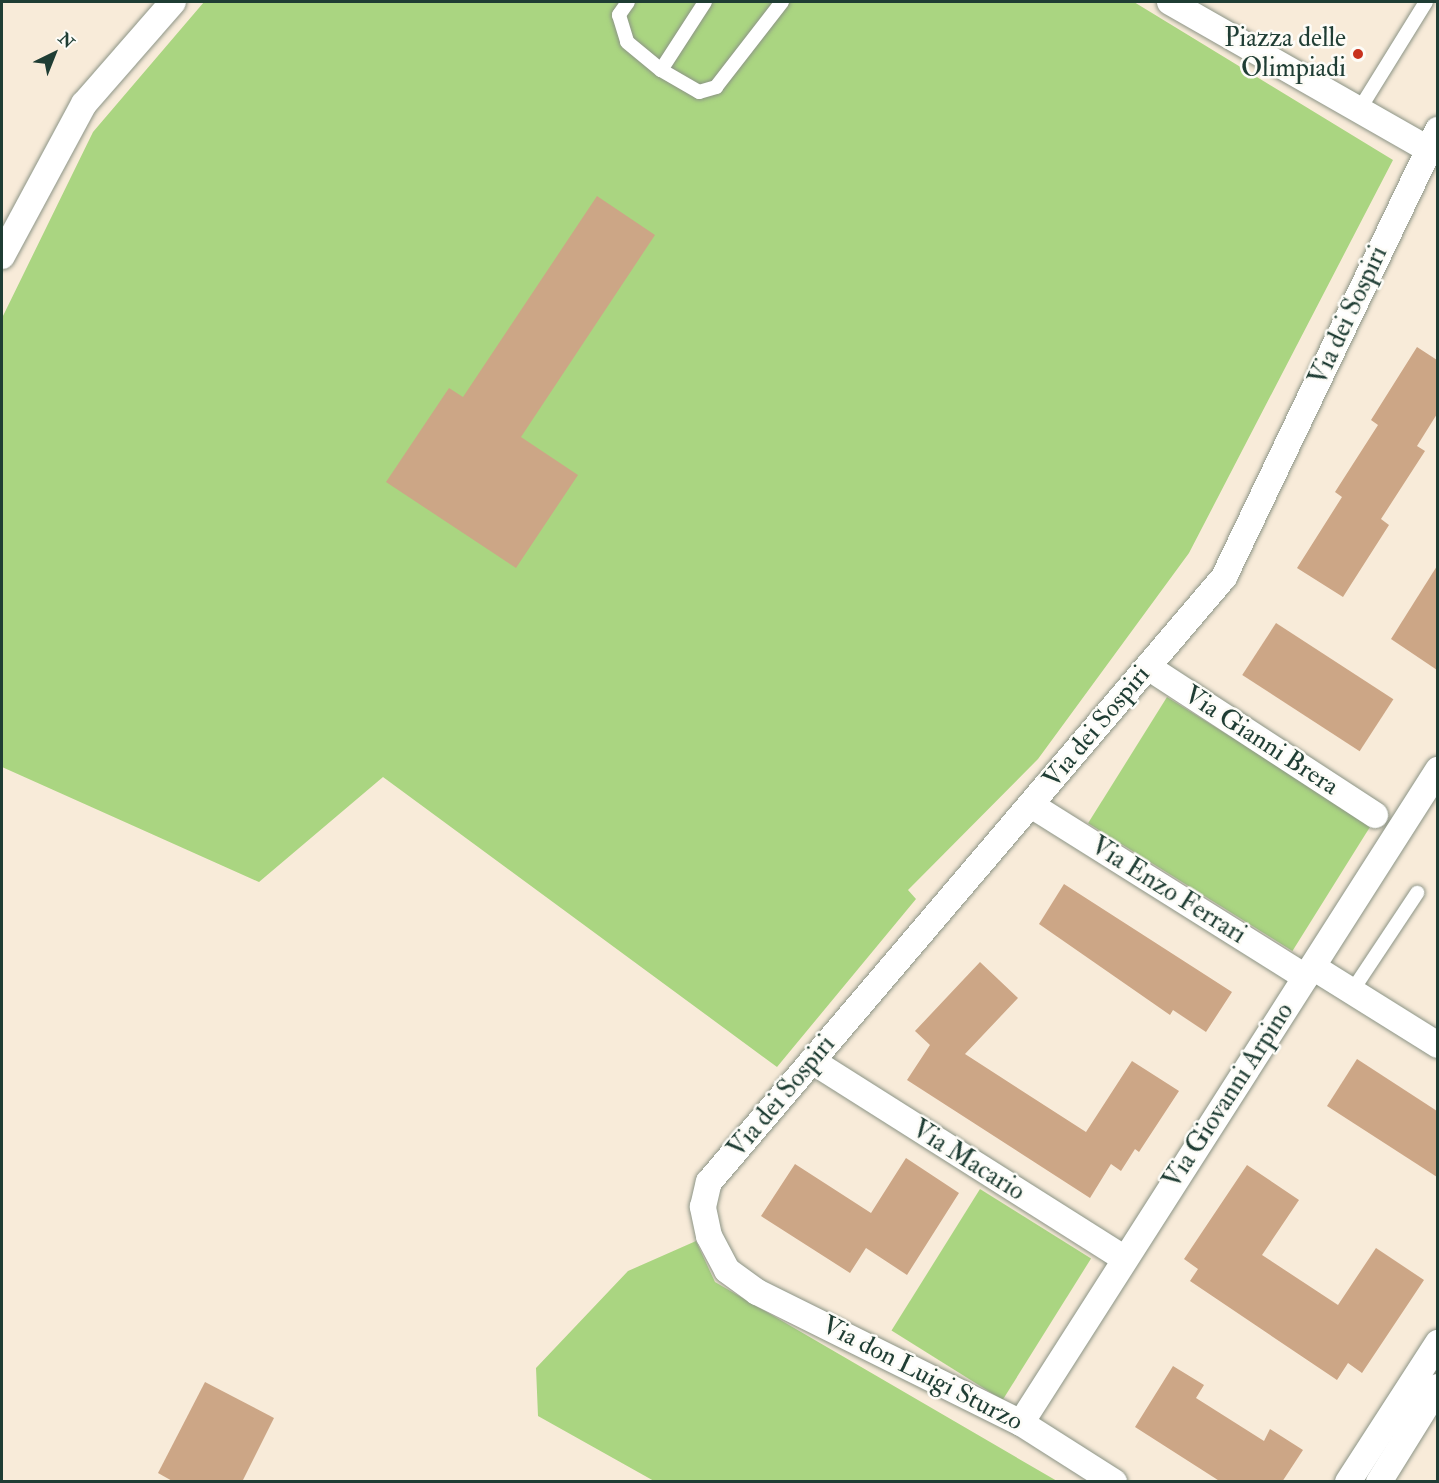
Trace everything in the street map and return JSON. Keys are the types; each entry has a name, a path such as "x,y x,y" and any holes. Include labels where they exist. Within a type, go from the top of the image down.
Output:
{"street":[{"path":"2,256 84,104 173,2"},
{"path":"1170,2 1359,110 1433,140"},
{"name":"Via dei Sospiri","path":"727,1270 709,1236 703,1207 709,1182 1224,577 1433,140"},
{"name":"Via Gianni Brera","path":"1148,667 1375,814"},
{"name":"Via Giovanni Arpino","path":"1021,1423 1437,770"},
{"name":"Via Enzo Ferrari","path":"1031,805 1309,972 1352,991 1437,1045"},
{"name":"Via Macario","path":"812,1061 1125,1259"},
{"name":"Via don Luigi Sturzo","path":"727,1270 757,1292 1021,1423 1114,1482"},
{"path":"1379,1482 1399,1426 1437,1343"},
{"path":"1348,1482 1437,1387"}],"lane":[{"path":"628,2 619,15 627,42 661,70 699,92 716,87 782,2"},
{"path":"661,70 705,2"},
{"path":"1359,110 1426,2"},
{"path":"1352,991 1417,892"}],"green space":[{"path":"204,2 1134,2 1393,160 1189,553 1038,759 908,890 916,899 777,1067 383,777 259,882 2,767 2,318 93,132"},
{"path":"1167,697 1371,825 1292,951 1088,823"},
{"path":"980,1189 1091,1258 1003,1400 892,1331"},
{"path":"696,1241 715,1282 1057,1481 654,1481 538,1416 536,1368 628,1271"}],"building":[{"path":"597,196 655,235 521,437 578,475 516,568 386,482 449,388 463,397"},
{"path":"1417,347 1437,360 1437,414 1417,446 1425,451 1381,519 1389,525 1343,597 1297,568 1342,497 1335,492 1378,425 1371,420"},
{"path":"1437,566 1437,670 1391,639"},
{"path":"1276,623 1393,699 1360,751 1242,675"},
{"path":"1064,884 1232,992 1206,1032 1173,1010 1170,1015 1039,924"},
{"path":"980,962 1018,998 965,1054 1086,1132 1132,1061 1179,1091 1139,1152 1135,1149 1121,1171 1111,1164 1090,1198 907,1080 930,1045 915,1031"},
{"path":"1357,1059 1437,1111 1437,1177 1327,1106"},
{"path":"906,1158 959,1193 907,1275 866,1248 850,1273 761,1216 795,1164 871,1213"},
{"path":"1247,1165 1299,1200 1262,1255 1338,1305 1376,1248 1424,1280 1362,1373 1348,1363 1337,1380 1190,1281 1198,1269 1184,1259"},
{"path":"1173,1366 1204,1385 1196,1398 1264,1441 1270,1429 1303,1450 1282,1482 1221,1482 1135,1427"},
{"path":"205,1382 274,1418 242,1482 174,1482 158,1473"}],"place":[{"name":"Piazza delle Olimpiadi","path":"1358,54"}]}
